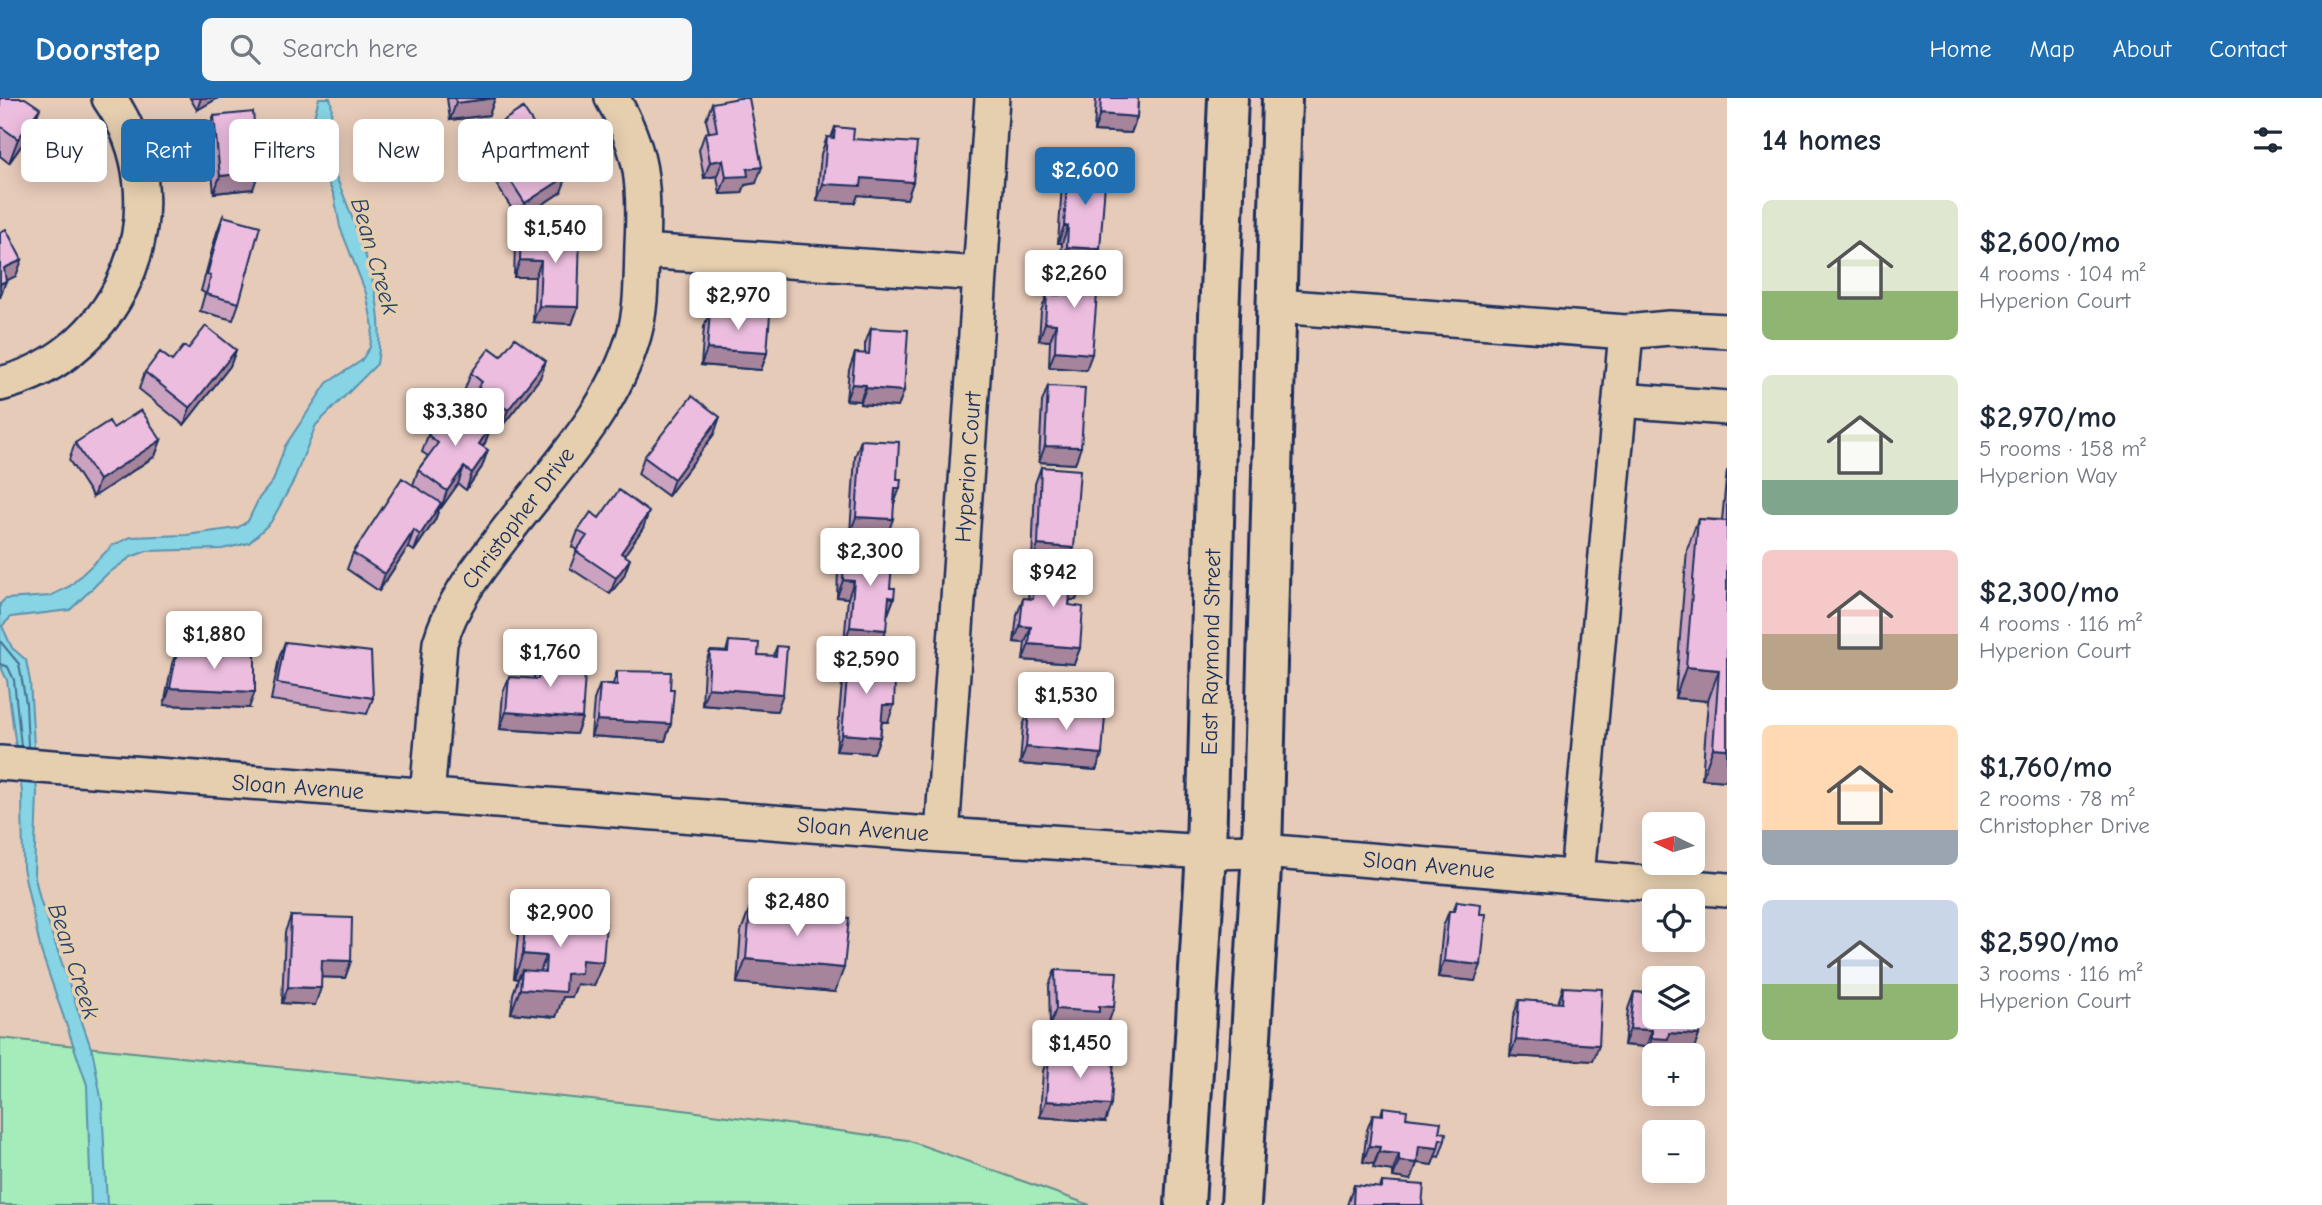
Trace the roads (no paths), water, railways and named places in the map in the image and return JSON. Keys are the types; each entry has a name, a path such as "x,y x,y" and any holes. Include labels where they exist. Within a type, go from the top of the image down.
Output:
{"main road":[{"name":"East Raymond Street","path":"1185,1205 1206,852 1219,316 1228,98"},
{"path":"1241,1205 1262,851 1282,98"}],"street":[{"path":"0,384 36,371 61,357 104,317 130,269 142,216 143,189 135,152 109,98"},
{"name":"Christopher Drive","path":"427,797 440,643 446,620 471,578 607,399 621,372 634,335 644,196 641,164 625,118 612,98"},
{"name":"Hyperion Court","path":"942,835 992,98"},
{"path":"642,251 980,274"},
{"path":"1276,306 1626,332 1670,328 1727,331"},
{"path":"1577,877 1626,332"},
{"path":"1620,400 1727,408"},
{"name":"Sloan Avenue","path":"0,764 942,835 1206,852 1262,851 1727,890"}],"water":[{"path":"319,98 330,98 330,119 314,119"},
{"path":"328,182 339,182 372,278 380,336 377,364 316,425 293,482 271,522 249,543 222,549 147,551 131,557 106,575 70,610 11,617 2,626 12,648 26,660 30,681 37,794 34,873 40,899 93,1054 102,1103 107,1205 91,1205 87,1085 41,951 23,868 22,792 7,680 0,665 0,604 5,599 50,596 70,586 113,545 131,537 186,535 237,528 248,521 259,498 273,481 285,446 327,383 361,361 370,347 373,327 366,293 340,227 334,195"}],"water label":[{"name":"Bean Creek","path":"375,256"},
{"name":"Bean Creek","path":"74,961"}]}
